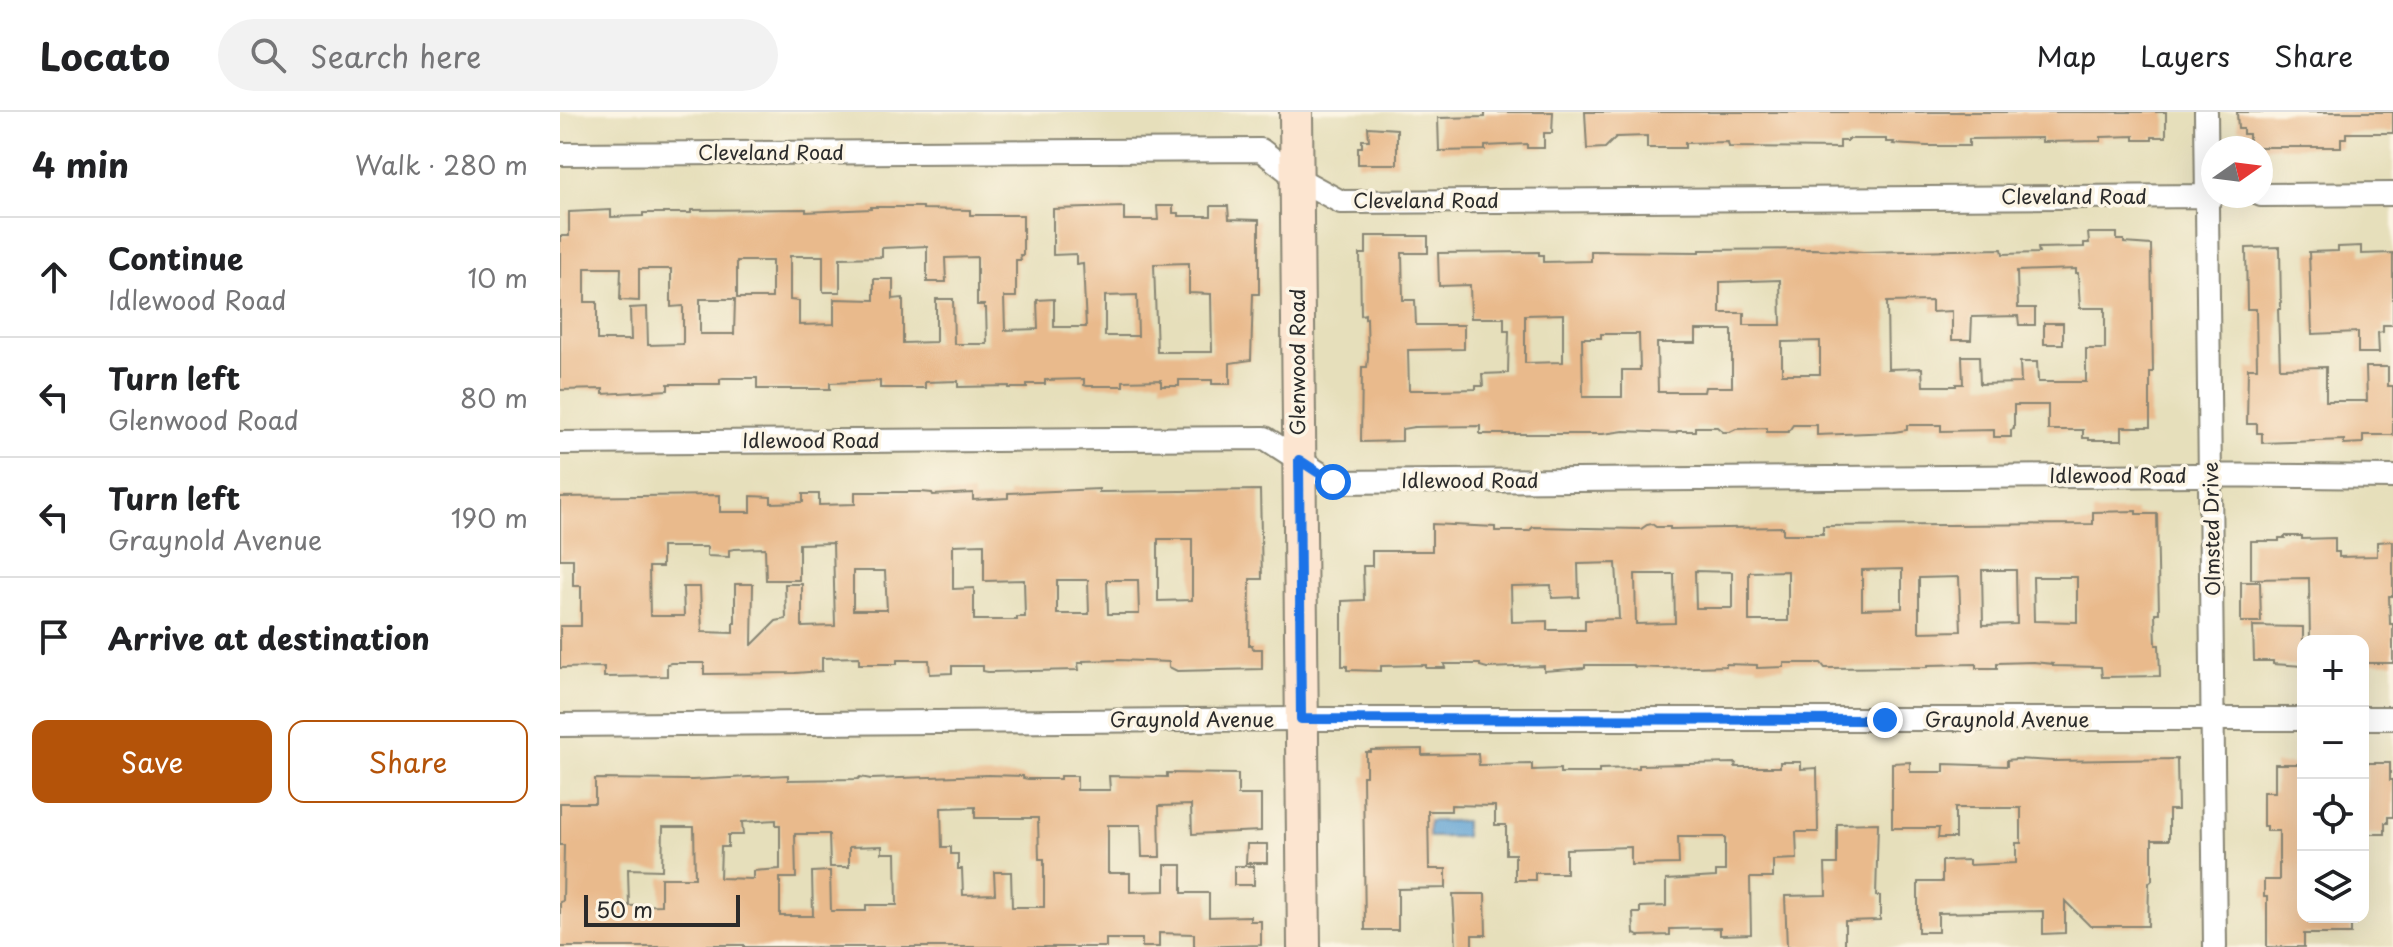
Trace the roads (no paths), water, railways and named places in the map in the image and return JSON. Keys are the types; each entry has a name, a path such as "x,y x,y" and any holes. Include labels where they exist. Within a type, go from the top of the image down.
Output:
{"street":[{"name":"Glenwood Road","path":"1296,112 1304,947"},
{"name":"Olmsted Drive","path":"2206,112 2207,136"},
{"name":"Cleveland Road","path":"560,154 1261,150 1297,178 1341,202 2201,196"},
{"path":"2273,195 2393,194"},
{"name":"Olmsted Drive","path":"2210,208 2215,947"},
{"name":"Idlewood Road","path":"560,443 1265,438 1333,482 2211,475 2393,477"},
{"path":"2369,718 2393,718"},
{"name":"Graynold Avenue","path":"560,725 1301,719 2297,719"}],"water":[{"path":"1429,821 1465,821 1465,837 1429,837"}]}
